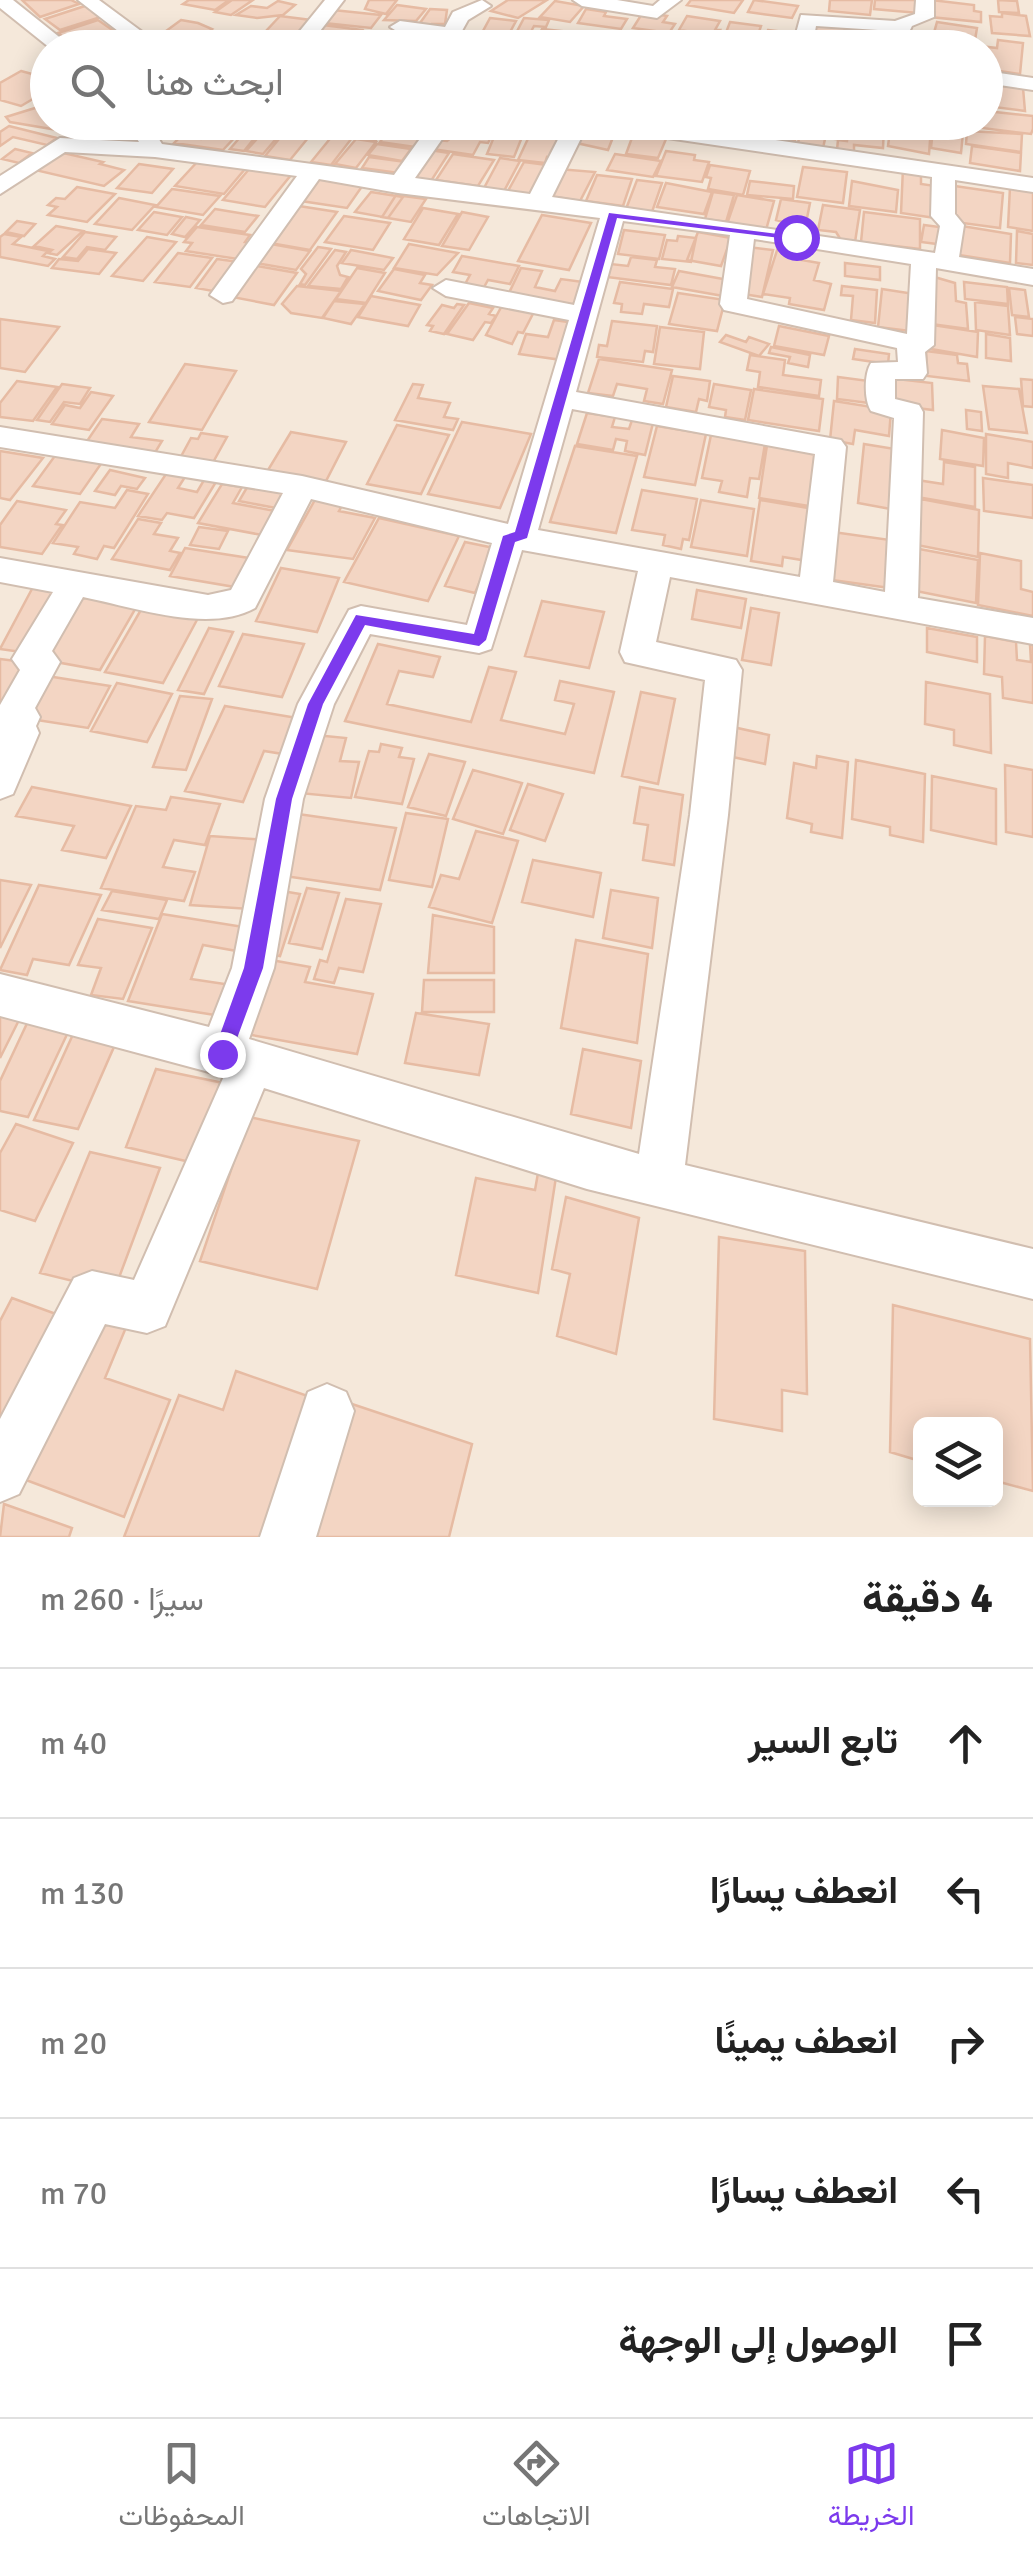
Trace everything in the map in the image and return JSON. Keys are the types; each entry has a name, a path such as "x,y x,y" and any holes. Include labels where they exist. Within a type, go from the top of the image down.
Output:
{"street":[{"path":"1,0 40,30"},
{"path":"87,0 130,30"},
{"path":"310,30 334,0"},
{"path":"582,0 656,12 672,0"},
{"path":"806,30 808,19 902,28 904,22 924,17 925,0"},
{"path":"453,30 460,16 481,2"},
{"path":"400,27 409,30"},
{"path":"1003,80 1033,84"},
{"path":"149,140 155,150"},
{"path":"398,186 430,140"},
{"path":"538,202 569,140"},
{"path":"728,140 1033,184"},
{"path":"0,187 60,144 155,150 743,231 1033,277"},
{"path":"223,295 313,171"},
{"path":"743,231 733,304 920,345 936,261 952,225 943,216 944,172"},
{"path":"0,1475 92,1296 147,1308 238,1058 284,799 316,704 361,619 479,640 562,398 612,215"},
{"path":"446,288 584,314"},
{"path":"902,608 909,412 881,406 880,369 913,373 910,343"},
{"path":"562,398 832,447 815,593"},
{"path":"0,437 302,486 515,537 1033,632"},
{"path":"0,570 208,608 229,607 243,599 302,486"},
{"path":"656,564 637,652 724,670 709,814 659,1182"},
{"path":"0,783 21,734 15,732 22,717 14,713 43,662 28,659 75,584"},
{"path":"0,995 238,1058 587,1165 1033,1274"},
{"path":"288,1537 328,1410"}],"shaded area":[{"path":"0,0 1033,0 1033,1537 0,1537"}],"building":[{"path":"22,0 71,0 79,4 40,17"},
{"path":"189,0 229,0 215,10 183,4"},
{"path":"232,0 253,0 231,15 215,12"},
{"path":"369,0 397,0 386,14 365,9"},
{"path":"508,0 547,0 518,18 491,11"},
{"path":"691,0 743,0 734,13 687,5"},
{"path":"754,0 798,6 792,18 748,12"},
{"path":"830,0 872,0 870,15 829,11"},
{"path":"875,0 919,0 918,13 874,9"},
{"path":"931,0 974,5 974,11 981,12 981,22 930,17"},
{"path":"998,0 1017,1 1019,13 999,12"},
{"path":"278,1 295,5 283,15 236,15 251,6 267,8"},
{"path":"555,1 584,6 570,22 540,17"},
{"path":"88,5 104,16 60,30 45,19"},
{"path":"397,5 426,9 416,21 384,20"},
{"path":"430,9 447,10 445,24 432,24 431,28 420,23"},
{"path":"586,9 627,19 621,29 578,23"},
{"path":"333,10 381,15 371,28 324,23"},
{"path":"643,12 667,16 663,22 675,24 671,30 633,28"},
{"path":"1002,13 1026,16 1030,36 992,30 990,16 1002,17"},
{"path":"280,16 311,20 302,30 267,30"},
{"path":"687,16 720,21 715,30 679,30"},
{"path":"490,18 516,21 511,30 484,30"},
{"path":"524,18 549,20 546,27 518,30"},
{"path":"98,20 112,30 67,30"},
{"path":"181,20 212,29 211,30 167,30"},
{"path":"730,22 761,26 760,30 727,30"},
{"path":"813,22 845,26 845,30 811,30"},
{"path":"937,22 977,28 977,30 935,30"},
{"path":"323,25 362,30 319,30"},
{"path":"1003,41 1023,43 1020,74 1003,72"},
{"path":"21,71 30,73 30,101 21,106 0,100 0,83"},
{"path":"1003,86 1023,88 1025,111 1003,108"},
{"path":"30,110 30,125 10,122 6,117"},
{"path":"1003,113 1033,116 1031,134 1003,131"},
{"path":"9,126 30,131 30,140 54,140 47,145 13,137 0,146 0,132"},
{"path":"1003,133 1022,134 1021,152 966,144 966,140 1003,140"},
{"path":"177,140 232,140 223,150 174,143"},
{"path":"238,140 253,140 244,151 230,149"},
{"path":"256,140 275,140 263,154 246,151"},
{"path":"278,140 306,140 290,160 265,156"},
{"path":"329,140 350,140 331,165 311,162"},
{"path":"355,140 376,142 356,168 335,164"},
{"path":"381,140 420,140 415,147"},
{"path":"437,140 490,140 480,142 473,155 432,149"},
{"path":"493,140 521,140 514,157 487,154"},
{"path":"527,140 568,140 560,159 547,157 545,163 518,160"},
{"path":"573,140 612,140 608,150"},
{"path":"631,140 666,140 658,158 626,154"},
{"path":"799,140 825,140 823,148 798,144"},
{"path":"838,140 883,140 883,148 854,145 854,152 837,150"},
{"path":"889,140 930,140 929,154 888,146"},
{"path":"932,140 962,140 961,153 931,148"},
{"path":"377,144 411,149 402,161 368,155"},
{"path":"972,146 1021,153 1020,171 970,163"},
{"path":"15,149 32,153 19,163 2,159"},
{"path":"430,150 449,153 431,181 412,178"},
{"path":"666,151 695,155 694,160 709,162 702,182 656,176"},
{"path":"59,152 124,170 104,186 35,170"},
{"path":"453,154 494,160 478,186 436,180"},
{"path":"615,154 661,161 653,177 607,170"},
{"path":"369,157 406,162 399,173 362,168"},
{"path":"500,158 520,161 504,191 484,188"},
{"path":"198,161 245,169 224,194 175,186"},
{"path":"524,162 555,166 539,196 508,191"},
{"path":"139,164 173,169 152,193 117,188"},
{"path":"710,165 750,171 743,195 708,189"},
{"path":"803,167 847,172 843,203 797,197"},
{"path":"250,168 291,175 265,207 223,200"},
{"path":"903,168 921,171 921,184 942,187 942,219 901,213"},
{"path":"558,169 595,172 580,201 544,195"},
{"path":"597,175 632,179 623,206 586,201"},
{"path":"318,178 363,185 347,208 301,201"},
{"path":"637,180 662,183 652,212 626,209"},
{"path":"750,181 794,186 793,199 747,195"},
{"path":"852,181 898,190 896,212 849,206"},
{"path":"666,183 712,192 704,214 657,207"},
{"path":"948,185 1003,193 1000,228 955,222"},
{"path":"77,187 115,194 87,222 48,215 57,207 48,205 56,198 65,199"},
{"path":"1010,187 1033,191 1033,231 1008,227"},
{"path":"172,189 220,196 203,215 156,207"},
{"path":"371,192 403,197 388,218 355,212"},
{"path":"713,192 734,195 726,222 705,219"},
{"path":"396,195 426,199 411,222 382,217"},
{"path":"737,195 774,201 766,230 727,224"},
{"path":"119,198 155,205 132,230 95,224"},
{"path":"781,199 810,203 804,233 783,230 784,222 776,220"},
{"path":"823,205 860,210 855,242 841,240 836,232 818,230"},
{"path":"299,206 337,212 310,250 270,243"},
{"path":"423,208 458,214 439,245 404,239"},
{"path":"215,209 258,216 245,232 201,225"},
{"path":"154,212 182,217 167,235 138,230"},
{"path":"462,212 488,217 469,250 442,246"},
{"path":"864,212 920,219 920,249 861,242"},
{"path":"542,215 591,223 569,270 518,261"},
{"path":"344,216 390,223 373,250 325,242"},
{"path":"186,217 200,220 185,237 172,234"},
{"path":"17,221 35,224 24,236 6,232"},
{"path":"924,225 947,228 945,245 921,242"},
{"path":"56,226 83,231 57,255 34,246"},
{"path":"962,226 1011,234 1010,263 959,255"},
{"path":"197,227 250,235 245,242 256,244 244,260 186,251 192,243 184,242"},
{"path":"624,230 665,235 659,259 618,254"},
{"path":"1017,231 1033,234 1033,265 1016,263"},
{"path":"85,232 116,237 105,250 87,247 77,259 63,257"},
{"path":"698,232 731,238 721,266 687,260"},
{"path":"678,236 696,238 691,262 662,259 667,240 677,241"},
{"path":"0,237 21,237 13,244 48,251 43,256 55,259 48,266 0,257"},
{"path":"147,237 176,242 143,281 112,276"},
{"path":"781,238 808,243 802,260 819,263 814,280 831,284 824,310 789,304 790,298 763,294"},
{"path":"271,244 310,251 296,270 256,263"},
{"path":"409,244 458,253 437,275 394,268"},
{"path":"318,247 331,249 305,285 300,284 306,274 301,269"},
{"path":"748,247 773,250 762,297 737,293"},
{"path":"88,249 116,253 99,274 52,268 59,259 78,261"},
{"path":"335,250 346,252 337,266 340,275 348,277 341,289 308,286"},
{"path":"351,250 393,258 384,270 342,263"},
{"path":"178,253 212,258 190,287 155,282"},
{"path":"462,256 519,266 510,284 488,280 483,289 464,286 470,275 453,272"},
{"path":"631,257 657,260 655,267 675,269 671,285 607,277 611,264 628,266"},
{"path":"217,259 239,262 218,292 196,288"},
{"path":"845,263 880,267 880,280 845,276"},
{"path":"251,265 297,273 274,305 227,296"},
{"path":"357,268 385,273 366,303 336,299"},
{"path":"521,268 542,271 535,287 555,291 561,279 583,282 574,305 508,295"},
{"path":"394,269 425,275 420,283 432,285 421,300 378,291"},
{"path":"679,271 734,281 729,297 672,287"},
{"path":"931,276 955,283 956,301 966,303 968,329 931,324"},
{"path":"620,282 673,289 669,307 644,304 642,314 621,312 622,304 614,303"},
{"path":"964,282 1007,287 1008,304 965,299"},
{"path":"297,286 341,291 322,318 291,313 282,304"},
{"path":"842,286 877,290 875,323 851,320 853,296 841,295"},
{"path":"1009,288 1025,290 1029,317 1012,315"},
{"path":"882,289 921,295 918,332 878,327"},
{"path":"678,293 725,300 717,331 669,324"},
{"path":"371,296 420,305 408,326 358,317"},
{"path":"334,301 365,304 351,324 323,318"},
{"path":"504,302 536,308 523,333 518,332 512,344 486,335"},
{"path":"975,302 1008,306 1010,335 976,330"},
{"path":"469,303 493,308 489,314 496,316 491,323 485,322 473,340 447,334"},
{"path":"442,305 454,308 464,305 444,334 430,331 433,326 427,325"},
{"path":"1015,317 1033,319 1033,336 1017,334"},
{"path":"0,319 59,327 25,372 0,368"},
{"path":"554,320 575,323 562,360 519,354 526,334 548,337"},
{"path":"612,321 657,326 653,352 645,351 643,362 597,357 599,345 607,346"},
{"path":"933,325 978,332 977,357 931,349"},
{"path":"779,326 829,336 824,355 774,346"},
{"path":"660,327 704,332 700,369 654,364"},
{"path":"986,334 1010,338 1011,361 986,358"},
{"path":"726,335 769,344 759,356 720,342"},
{"path":"771,347 810,355 808,367 788,363 790,357 769,353"},
{"path":"855,349 889,354 888,364 853,359"},
{"path":"926,351 957,355 958,363 967,364 969,381 927,376"},
{"path":"750,355 785,360 783,375 821,380 819,396 758,387 760,372 747,370"},
{"path":"599,359 672,370 663,404 644,401 647,389 617,384 613,396 588,393"},
{"path":"185,364 236,371 202,430 149,422"},
{"path":"673,376 710,381 707,401 699,399 696,412 666,407"},
{"path":"838,377 869,381 869,403 837,399"},
{"path":"888,378 932,383 933,410 893,405"},
{"path":"1021,379 1033,380 1033,407 1023,406"},
{"path":"17,381 57,387 33,421 0,417 0,403"},
{"path":"62,384 90,388 80,404 64,402 50,422 37,420"},
{"path":"413,384 423,385 418,398 450,403 444,417 458,419 453,430 395,420"},
{"path":"714,384 751,390 745,420 725,417 726,410 709,407"},
{"path":"983,386 1019,389 1027,433 989,429"},
{"path":"754,389 823,399 819,431 748,420"},
{"path":"91,392 113,396 89,430 52,424 65,405 80,408"},
{"path":"834,401 891,410 889,436 855,430 853,444 830,440"},
{"path":"966,410 981,412 982,431 967,429"},
{"path":"587,413 615,417 612,427 629,429 632,420 653,423 645,455 625,451 627,441 616,439 613,450 577,444"},
{"path":"102,419 139,424 131,437 162,441 153,456 83,447"},
{"path":"462,422 531,434 500,508 428,494"},
{"path":"397,425 449,435 421,494 367,484"},
{"path":"657,426 706,434 695,485 644,477"},
{"path":"942,430 984,438 983,466 940,459"},
{"path":"291,432 346,442 326,481 268,470"},
{"path":"201,433 227,437 211,466 178,462 191,438 198,439"},
{"path":"986,434 1033,442 1033,468 1008,463 1008,478 986,474"},
{"path":"711,435 765,444 759,479 750,478 747,497 719,492 722,481 702,478"},
{"path":"864,444 901,450 896,510 858,503"},
{"path":"767,445 821,454 815,507 759,498"},
{"path":"575,446 637,456 616,533 550,522"},
{"path":"0,451 43,458 10,500 0,498"},
{"path":"57,453 103,461 80,494 33,486"},
{"path":"944,462 975,467 975,507 917,497 917,480 943,484"},
{"path":"110,470 145,478 137,489 121,486 115,495 95,491"},
{"path":"166,474 185,477 178,488 197,492 204,480 216,482 194,518 167,513 162,520 138,516"},
{"path":"983,478 1033,485 1033,518 984,511"},
{"path":"222,484 242,487 233,503 275,511 262,535 198,523"},
{"path":"249,484 290,492 281,509 239,501"},
{"path":"127,490 148,494 114,548 104,546 97,559 74,554 78,547 53,543 80,502 115,508"},
{"path":"642,490 697,499 689,540 683,539 681,549 663,545 665,535 632,530"},
{"path":"316,498 343,504 339,511 375,518 353,559 287,550"},
{"path":"921,499 979,510 978,557 917,545"},
{"path":"701,500 754,509 747,556 691,547"},
{"path":"760,500 814,509 808,561 783,557 782,566 751,561"},
{"path":"17,501 66,510 56,524 62,525 42,554 0,547 0,525"},
{"path":"379,518 459,536 428,601 344,582"},
{"path":"138,519 161,523 154,534 178,538 170,551 180,553 170,570 112,559"},
{"path":"199,527 228,531 219,549 190,545"},
{"path":"833,532 890,540 890,588 832,580"},
{"path":"465,542 494,548 475,593 445,586"},
{"path":"185,548 249,558 235,587 170,576"},
{"path":"914,548 978,560 976,603 911,590"},
{"path":"980,553 1021,561 1021,589 1033,592 1033,616 978,605"},
{"path":"281,568 339,578 317,632 256,621"},
{"path":"33,587 64,591 28,653 0,649"},
{"path":"697,590 746,599 741,628 692,619"},
{"path":"74,594 137,606 100,670 34,658"},
{"path":"542,601 604,612 589,668 525,656"},
{"path":"142,608 198,618 163,683 105,672"},
{"path":"751,608 779,613 771,665 742,660"},
{"path":"209,628 233,632 204,694 178,690"},
{"path":"927,628 977,637 977,662 927,652"},
{"path":"243,634 304,644 282,697 219,686"},
{"path":"985,636 1016,642 1017,660 1031,662 1033,645 1033,703 1003,698 1002,677 984,674"},
{"path":"378,644 440,657 433,677 399,671 387,704 471,722 489,667 516,672 501,720 565,734 574,704 555,700 560,681 614,692 594,773 345,721"},
{"path":"0,659 32,663 0,708"},
{"path":"47,676 110,686 88,728 24,718"},
{"path":"926,682 990,694 991,753 954,745 954,730 925,724"},
{"path":"117,683 172,694 147,742 91,731"},
{"path":"641,692 675,699 658,784 622,776"},
{"path":"180,696 212,699 186,770 153,767"},
{"path":"225,706 297,718 283,754 264,751 243,802 185,791"},
{"path":"733,727 769,735 765,764 728,756"},
{"path":"315,735 346,738 340,761 359,762 351,798 299,793"},
{"path":"381,744 402,748 399,757 414,759 402,804 355,797 369,751 379,752"},
{"path":"429,754 465,762 446,816 408,807"},
{"path":"817,756 848,762 842,838 811,832 812,824 787,818 794,763 816,768"},
{"path":"856,760 925,774 923,842 890,835 890,827 852,819"},
{"path":"1005,765 1033,770 1033,837 1006,832"},
{"path":"473,770 522,783 503,834 453,819"},
{"path":"932,776 996,789 996,844 931,830"},
{"path":"528,784 563,794 545,841 510,830"},
{"path":"32,787 131,806 106,858 62,850 74,826 16,816"},
{"path":"640,787 683,795 674,865 643,860 648,825 634,823"},
{"path":"171,797 220,804 205,845 174,840 163,867 195,872 184,901 101,888 136,806 166,810"},
{"path":"406,813 448,819 432,887 389,880"},
{"path":"298,814 396,828 380,890 278,875"},
{"path":"476,831 518,841 492,923 429,907 441,875 459,879"},
{"path":"210,836 268,840 250,909 190,905"},
{"path":"533,860 601,873 593,917 522,902"},
{"path":"0,880 31,885 0,948"},
{"path":"39,885 101,895 69,965 33,959 27,975 0,970"},
{"path":"307,888 339,893 322,949 289,943"},
{"path":"611,890 658,898 652,948 603,938"},
{"path":"112,891 167,900 159,919 102,910"},
{"path":"282,891 300,894 280,956 261,953"},
{"path":"346,899 381,904 363,972 339,968 334,983 314,979 320,960 327,962"},
{"path":"162,914 256,929 248,953 203,945 191,979 238,986 227,1017 128,1001"},
{"path":"433,915 494,927 494,973 428,973"},
{"path":"98,919 152,928 123,999 91,995 101,968 78,965"},
{"path":"576,940 648,954 637,1043 561,1028"},
{"path":"271,960 310,967 305,982 373,994 357,1054 246,1034"},
{"path":"424,980 494,980 494,1012 422,1012"},
{"path":"0,1007 23,1012 0,1058"},
{"path":"416,1013 489,1024 479,1075 405,1063"},
{"path":"30,1017 71,1026 28,1117 0,1111 0,1081"},
{"path":"75,1030 117,1040 78,1129 34,1120"},
{"path":"583,1049 641,1061 631,1128 571,1114"},
{"path":"156,1069 223,1083 194,1163 126,1147"},
{"path":"249,1117 359,1141 317,1289 200,1261"},
{"path":"16,1124 73,1143 35,1221 0,1210 0,1153"},
{"path":"90,1152 160,1168 114,1291 40,1273"},
{"path":"538,1173 556,1177 538,1293 456,1275 476,1178 535,1190"},
{"path":"566,1197 639,1218 616,1354 557,1336 570,1274 552,1269"},
{"path":"719,1237 805,1251 807,1394 782,1390 782,1431 714,1419"},
{"path":"12,1298 56,1314 0,1433 0,1321"},
{"path":"893,1305 1030,1339 1033,1491 1003,1483 1003,1417 913,1417 913,1459 890,1452"},
{"path":"99,1315 127,1325 105,1378 170,1400 124,1517 26,1480"},
{"path":"236,1371 322,1401 278,1537 124,1537 179,1395 223,1410"},
{"path":"337,1399 472,1444 449,1537 294,1537"},
{"path":"4,1504 72,1528 69,1537 0,1537"}],"route":[{"path":"222,1054 254,968 284,799 316,704 361,619 479,640 510,536 520,538 612,215 796,237"}]}
